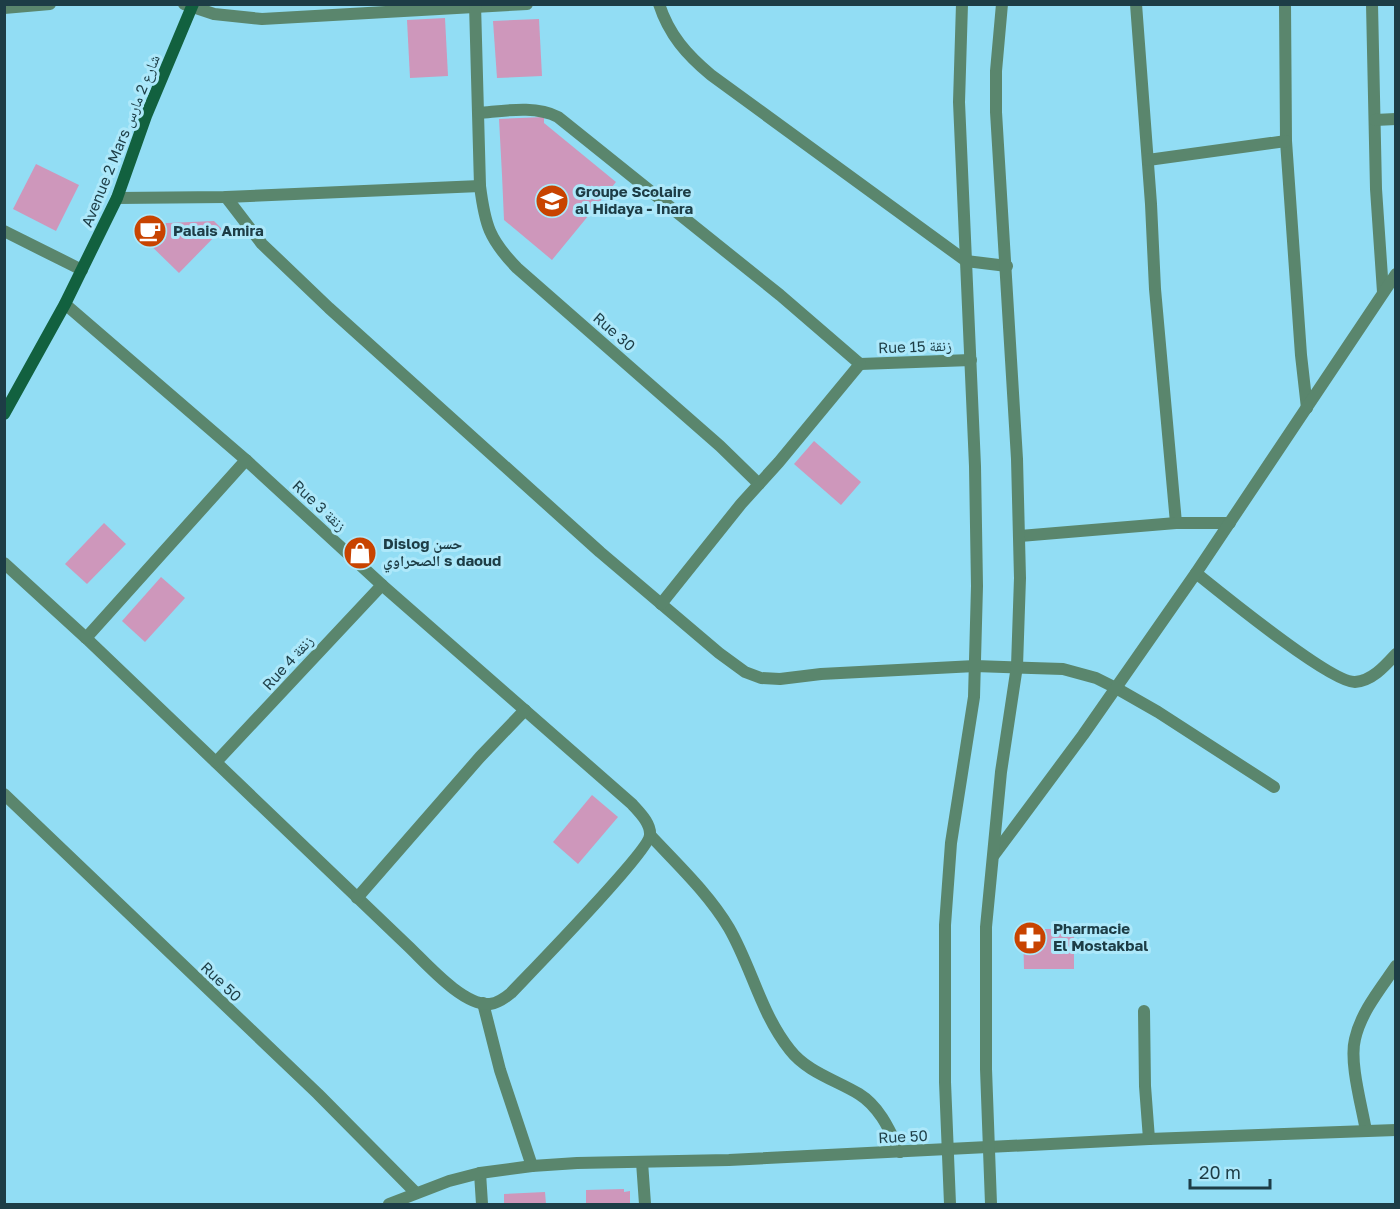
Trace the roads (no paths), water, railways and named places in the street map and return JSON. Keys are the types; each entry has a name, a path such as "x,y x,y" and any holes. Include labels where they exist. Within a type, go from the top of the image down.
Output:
{"street":[{"path":"4,8 50,4"},
{"path":"190,6 214,14 262,19 527,4"},
{"path":"659,4 672,35 691,58 966,261 1007,266"},
{"path":"950,1204 944,973 947,882 974,697 977,536 959,102 962,4"},
{"path":"991,1204 985,987 986,927 1001,772 1020,641 1020,536 1007,266 996,112 996,71 1002,4"},
{"path":"1136,4 1155,289 1176,523"},
{"path":"1285,4 1286,141 1300,355 1307,408"},
{"path":"1372,4 1379,244 1383,292"},
{"name":"Avenue 2 Mars شارع 2 مارس","path":"4,414 65,304 117,198 146,116 190,6"},
{"name":"Rue 30","path":"475,6 480,186 487,225 500,250 517,268 720,446 759,484"},
{"path":"479,113 533,110 553,114 780,295 860,364 661,604"},
{"path":"1375,120 1395,119"},
{"path":"1148,160 1286,141"},
{"path":"117,198 226,197 480,186"},
{"path":"226,197 262,243 301,282 661,604 736,666 761,678 780,679 821,674 975,666 1049,667 1071,670 1096,678 1116,688 1168,718 1274,787"},
{"path":"4,231 82,270"},
{"path":"993,857 1196,573 1395,274"},
{"name":"Rue 3 زنقة","path":"65,304 246,460 382,585 632,804 644,819 650,835 699,889 728,926 746,960 768,1020 791,1053 811,1069 861,1095 887,1124 900,1152"},
{"name":"Rue 15 زنقة","path":"860,364 971,360"},
{"path":"86,638 246,460"},
{"path":"1020,536 1176,523 1230,523"},
{"path":"4,562 357,898 445,980 474,1001 496,1003 511,993 620,876 647,844 650,835"},
{"path":"1196,573 1330,674 1355,682 1365,679 1377,673 1395,654"},
{"name":"Rue 4 زنقة","path":"216,762 382,585"},
{"path":"357,898 393,855 525,710"},
{"name":"Rue 50","path":"4,794 318,1094 416,1193"},
{"path":"1366,1131 1356,1076 1354,1041 1360,1023 1395,966"},
{"path":"483,1003 500,1070 532,1166"},
{"path":"1144,1011 1145,1086 1149,1139"},
{"name":"Rue 50","path":"389,1204 480,1173 532,1166 1395,1130"},
{"path":"642,1162 645,1204"},
{"path":"480,1173 482,1204"}],"place":[{"name":"Groupe Scolaire al Hidaya - Inara","path":"552,201"},
{"name":"Palais Amira","path":"150,231"},
{"name":"Dislog حسن الصحراوي s daoud","path":"360,553"},
{"name":"Pharmacie El Mostakbal","path":"1030,938"}]}
